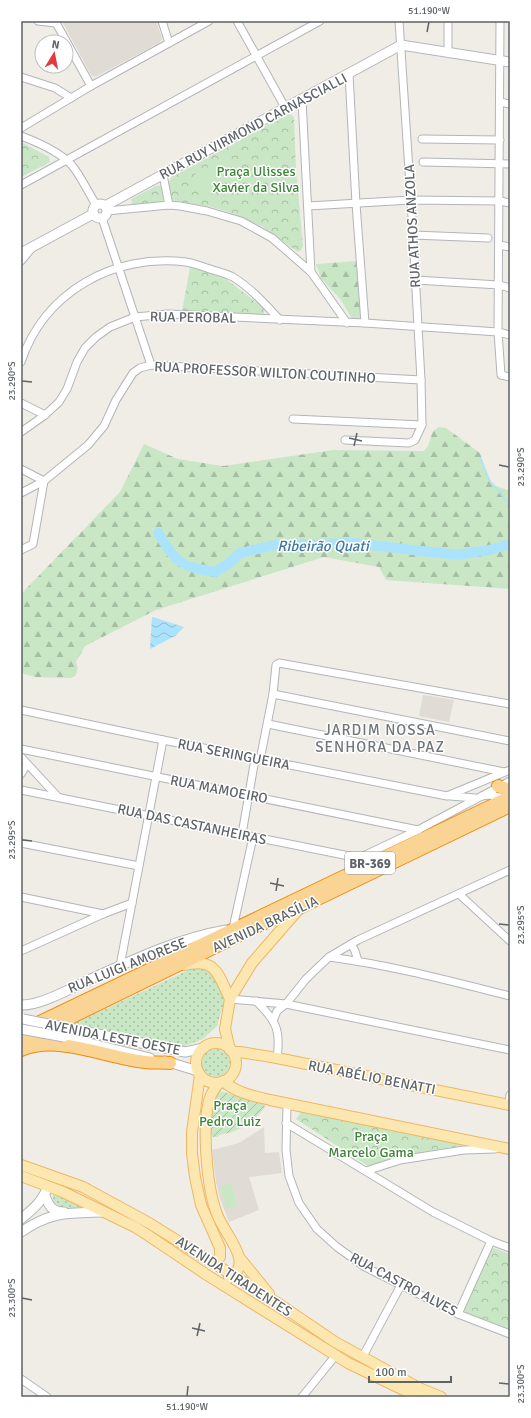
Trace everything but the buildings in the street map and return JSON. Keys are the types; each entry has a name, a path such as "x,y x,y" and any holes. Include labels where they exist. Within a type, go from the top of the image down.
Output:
{"highway":[{"name":"AVENIDA BRASÍLIA","path":"21,1042 260,925 301,907 508,796"},
{"name":"AVENIDA BRASÍLIA","path":"22,1024 233,928 508,796"},
{"path":"21,1050 37,1045 58,1044 145,1062 170,1063"}],"main road":[{"path":"276,1302 239,1257 217,1214 209,1186 206,1122 210,1096 214,1088 221,1082 231,1077 236,1065 225,1029 230,999 252,963 301,907"},
{"path":"176,966 191,963 210,965 221,977 230,999"},
{"path":"225,1029 218,1038 200,1052 197,1058 196,1065 199,1073 207,1081 213,1083 221,1082 244,1092 287,1103 510,1149"},
{"path":"207,1046 216,1044 222,1045 232,1051"},
{"name":"RUA ABÉLIO BENATTI","path":"232,1051 510,1101"},
{"path":"199,1073 192,1132 192,1153 201,1205 220,1248 219,1259 212,1262"},
{"name":"AVENIDA TIRADENTES","path":"21,1165 82,1187 149,1223 234,1275 335,1342 419,1388 441,1397"},
{"name":"AVENIDA TIRADENTES","path":"21,1176 48,1186 104,1212 149,1236 207,1275 336,1355 369,1374 418,1397"},
{"path":"48,1186 56,1182 82,1187"},
{"path":"206,1218 217,1214"},
{"path":"207,1275 228,1278 234,1275 239,1268 239,1257"},
{"path":"336,1355 345,1352 362,1358"}],"street":[{"path":"38,21 56,22 91,86"},
{"path":"162,21 169,43"},
{"path":"21,128 91,86 209,21"},
{"path":"237,21 286,109"},
{"path":"21,185 320,21"},
{"name":"RUA ATHOS ANZOLA","path":"399,21 412,200 421,380 421,428"},
{"path":"448,21 448,52"},
{"path":"500,21 498,332 502,375 510,377"},
{"path":"401,46 510,62"},
{"name":"RUA RUY VIRMOND CARNASCIALLI","path":"21,252 101,211 163,175 401,46"},
{"path":"349,74 356,204 365,323"},
{"path":"21,77 55,88 71,98"},
{"path":"302,100 311,272"},
{"path":"500,102 510,104"},
{"path":"21,136 44,146 66,160 74,168 101,211 151,366"},
{"path":"422,139 500,140"},
{"path":"424,162 510,164"},
{"path":"163,175 169,205"},
{"path":"308,206 412,200 500,201 510,203"},
{"path":"101,211 169,205 207,210 241,221 272,238 311,272 347,323"},
{"path":"413,235 488,238"},
{"path":"21,261 34,246"},
{"path":"499,246 510,247"},
{"path":"21,362 25,349 37,327 55,304 78,286 118,267 149,260 187,262 231,276 253,291 280,320"},
{"path":"415,280 499,285 510,288"},
{"name":"RUA PEROBAL","path":"21,432 45,415 59,402 67,389 77,362 85,348 96,336 110,327 135,317 168,314 365,323 498,332 510,335"},
{"name":"RUA PROFESSOR WILTON COUTINHO","path":"21,493 44,480 88,445 104,426 116,400 133,373 140,368 151,366 421,380"},
{"path":"21,403 45,415"},
{"path":"293,419 421,428 415,440 409,443 346,440"},
{"path":"21,469 44,480 33,544 21,550"},
{"path":"242,834 257,759 268,724 276,665 280,663 510,704"},
{"path":"273,694 510,741"},
{"name":"RUA SERINGUEIRA","path":"21,710 162,740 447,796 508,796"},
{"path":"268,724 507,771"},
{"path":"120,966 162,740"},
{"name":"RUA MAMOEIRO","path":"21,749 418,830"},
{"path":"21,757 58,797"},
{"path":"21,774 27,764"},
{"path":"447,796 507,771"},
{"name":"AVENIDA BRASÍLIA","path":"363,858 418,830 477,797 508,796 510,781"},
{"name":"RUA DAS CASTANHEIRAS","path":"21,790 355,858 363,858"},
{"path":"233,928 253,837"},
{"path":"21,843 139,866"},
{"path":"273,1021 278,1011 286,1004 306,979 329,957 351,944 510,870"},
{"path":"459,894 510,941"},
{"path":"21,897 103,914"},
{"path":"21,951 103,914 132,903"},
{"name":"RUA LUIGI AMORESE","path":"21,1005 36,1003 166,947 208,933 233,928"},
{"path":"351,944 358,961"},
{"path":"329,957 418,973 510,996"},
{"path":"230,999 286,1004 510,1050"},
{"path":"256,1001 273,1021 277,1029 279,1043 277,1058"},
{"path":"22,1024 64,1037 170,1063 199,1073"},
{"name":"AVENIDA LESTE OESTE","path":"22,1024 73,1029 185,1052 207,1046"},
{"name":"RUA CASTRO ALVES","path":"287,1103 286,1150 289,1176 299,1203 317,1230 337,1247 365,1267 458,1314 510,1334"},
{"path":"286,1123 433,1212 491,1241 510,1248"},
{"path":"366,1171 400,1160 464,1150 510,1149"},
{"path":"21,1219 39,1204 45,1196 48,1186"},
{"path":"45,1196 52,1209 56,1212 104,1212"},
{"path":"21,1232 35,1222 68,1212"},
{"path":"458,1314 491,1241"},
{"path":"362,1358 401,1285"},
{"path":"302,1397 336,1355"},
{"path":"21,1379 46,1397"}],"shaded area":[{"path":"62,21 156,21 162,38 159,43 95,77 91,75 74,43 74,34 69,34"},
{"path":"423,695 454,700 449,722 419,716"},
{"path":"264,1127 265,1153 279,1152 282,1173 249,1177 259,1210 229,1222 220,1199 216,1182 212,1150 239,1143"}],"green space":[{"name":"Praça Ulisses Xavier da Silva","path":"288,114 292,115 294,118 296,169 303,246 301,250 298,252 263,227 234,214 212,207 171,200 168,183 172,177"},
{"path":"21,142 49,157 50,162 21,177"},
{"path":"226,158 236,175 204,189 195,174"},
{"path":"158,185 161,187 162,202 132,204 131,199"},
{"path":"356,261 361,319 352,319 341,300 321,278 316,264"},
{"path":"190,267 226,279 265,309 263,316 182,311"},
{"path":"439,427 446,428 480,453 491,484 510,491 510,589 386,580 379,567 324,557 156,610 85,646 76,662 76,674 71,678 35,677 21,673 21,594 120,492 144,444 178,459 223,466 333,450 424,451 428,446 433,431"},
{"path":"193,968 207,970 219,982 224,1002 217,1026 203,1039 184,1046 73,1024"},
{"path":"216,1049 226,1053 230,1063 226,1073 216,1077 206,1073 202,1063 206,1053"},
{"name":"Praça Pedro Luiz","path":"221,1092 262,1103 265,1107 254,1119 242,1128 230,1133 213,1137 211,1130 212,1107 215,1096"},
{"name":"Praça Marcelo Gama","path":"302,1111 471,1144 404,1155 368,1166 296,1119"},
{"path":"231,1183 237,1205 226,1209 220,1187"},
{"path":"53,1193 81,1205 81,1207 70,1208 59,1206 53,1200"},
{"path":"490,1247 510,1254 510,1331 460,1313"}],"water":[{"path":"152,617 184,627 175,636 150,649"}],"waterway":[{"path":"480,458 490,481 510,505"},
{"name":"Ribeirão Quati","path":"158,533 170,551 180,562 194,568 215,572 228,564 240,553 275,545 352,543 457,555 489,550 510,544"}],"district":[{"name":"JARDIM NOSSA SENHORA DA PAZ","path":"380,738"}]}
